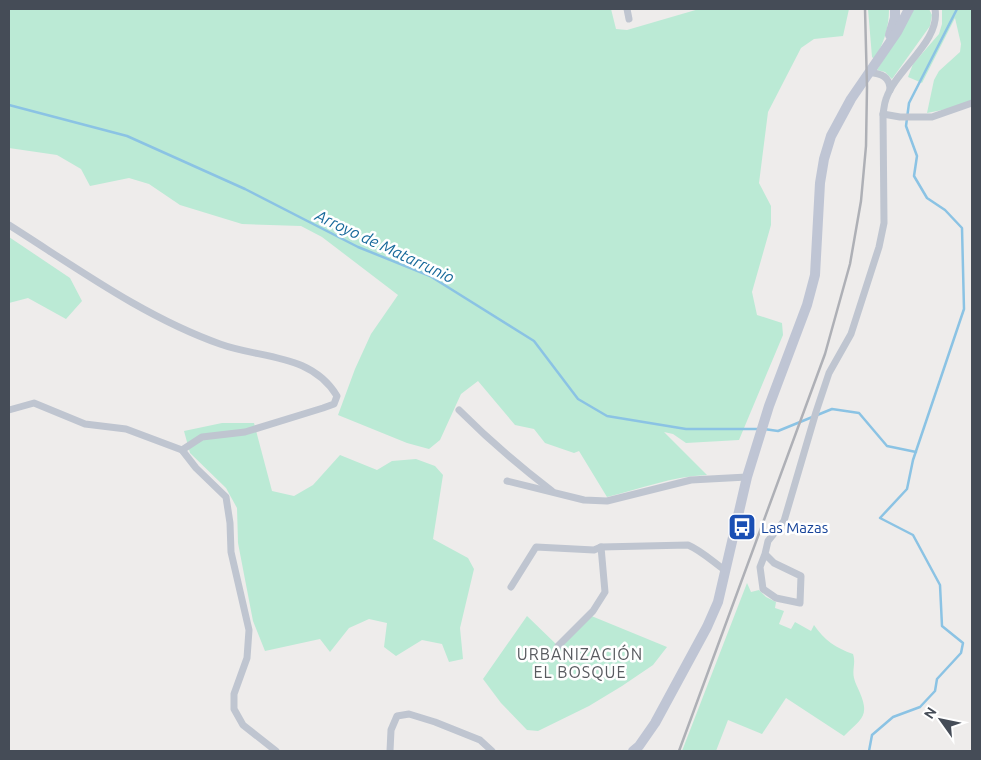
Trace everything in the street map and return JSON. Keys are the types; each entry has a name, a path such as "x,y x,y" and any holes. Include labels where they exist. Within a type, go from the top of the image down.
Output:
{"street":[{"path":"627,9 629,19"},
{"path":"888,44 895,18 895,9"},
{"path":"634,751 655,723 707,627 718,602 747,477 760,434 807,305 815,275 820,183 831,136 840,117 898,32 909,9"},
{"path":"765,554 774,563 801,576 800,603 776,598 763,589 760,568 768,541 784,521 829,373 851,334 879,247 884,223 883,114 886,98 933,30 935,11"},
{"path":"869,72 882,74 889,80 890,91"},
{"path":"883,114 900,117 932,117 972,103"},
{"path":"9,225 146,311 221,345 268,355 305,366 330,384 337,396 334,404 323,408 246,432 202,437 182,450"},
{"path":"9,410 34,403 85,424 126,429 182,450 196,468 226,497 230,522 231,552 250,630 247,658 234,694 234,708 243,725 276,751"},
{"path":"458,410 522,468 556,494"},
{"path":"507,482 584,500 607,501 691,480 747,477"},
{"path":"511,587 536,547 594,550 601,547 688,545 700,550 707,558 726,571"},
{"path":"558,646 593,611 605,592 601,547"},
{"path":"390,751 391,730 397,716 409,714 480,740 492,751"}],"green space":[{"path":"9,9 611,9 616,29 627,30 699,9 849,9 843,36 814,39 801,48 768,112 759,183 771,206 771,225 752,292 757,315 782,323 783,335 739,440 686,443 673,434 664,432 707,475 669,480 607,497 579,451 574,453 545,443 534,429 515,425 478,381 461,394 440,440 429,449 407,443 338,415 355,369 371,334 398,295 322,237 301,226 242,224 180,205 149,184 129,178 90,186 81,169 57,155 9,148"},
{"path":"868,9 889,9 885,35 874,59 872,57"},
{"path":"914,9 929,9 932,15 930,26 892,79 885,72 877,70"},
{"path":"942,9 972,9 972,100 947,109 927,113 934,80 939,71 960,52 961,44 955,18 922,83 908,77 913,64 939,34 942,24"},
{"path":"9,237 70,278 82,301 66,319 28,298 9,303"},
{"path":"222,423 254,423 272,491 294,496 313,485 340,455 377,470 392,461 416,459 435,466 443,475 433,539 468,558 474,569 460,628 463,659 449,662 442,644 422,640 396,656 384,647 387,623 369,619 349,628 330,652 320,639 265,651 253,621 238,543 237,508 226,488 190,453 184,431"},
{"path":"747,583 751,592 759,590 766,597 776,602 775,608 784,611 779,624 791,629 795,622 811,631 814,625 831,643 853,654 854,678 863,701 864,713 844,736 786,698 762,734 728,720 716,751 682,751"},
{"path":"589,615 667,647 653,665 589,706 538,731 527,730 501,703 483,679 527,616 558,646"}],"waterway":[{"path":"869,751 872,735 893,717 920,707 935,691 937,679 961,653 963,643 942,626 940,585 913,535 880,518 907,489 913,460 964,309 962,228 945,210 927,198 914,176 917,156 906,126 909,103 957,9"},
{"name":"Arroyo de Matarrunio","path":"9,105 127,136 245,189 358,247 430,276 534,341 578,399 607,416 686,429 759,429"},
{"name":"Arroyo de Matarrunio","path":"764,429 778,431 832,409 859,413 887,446 916,452"}],"railway":[{"path":"679,751 825,354 850,264 861,201 866,146 865,9"}],"place":[{"name":"Las Mazas","path":"742,527"}],"district":[{"name":"URBANIZACIÓN EL BOSQUE","path":"580,663"}]}
